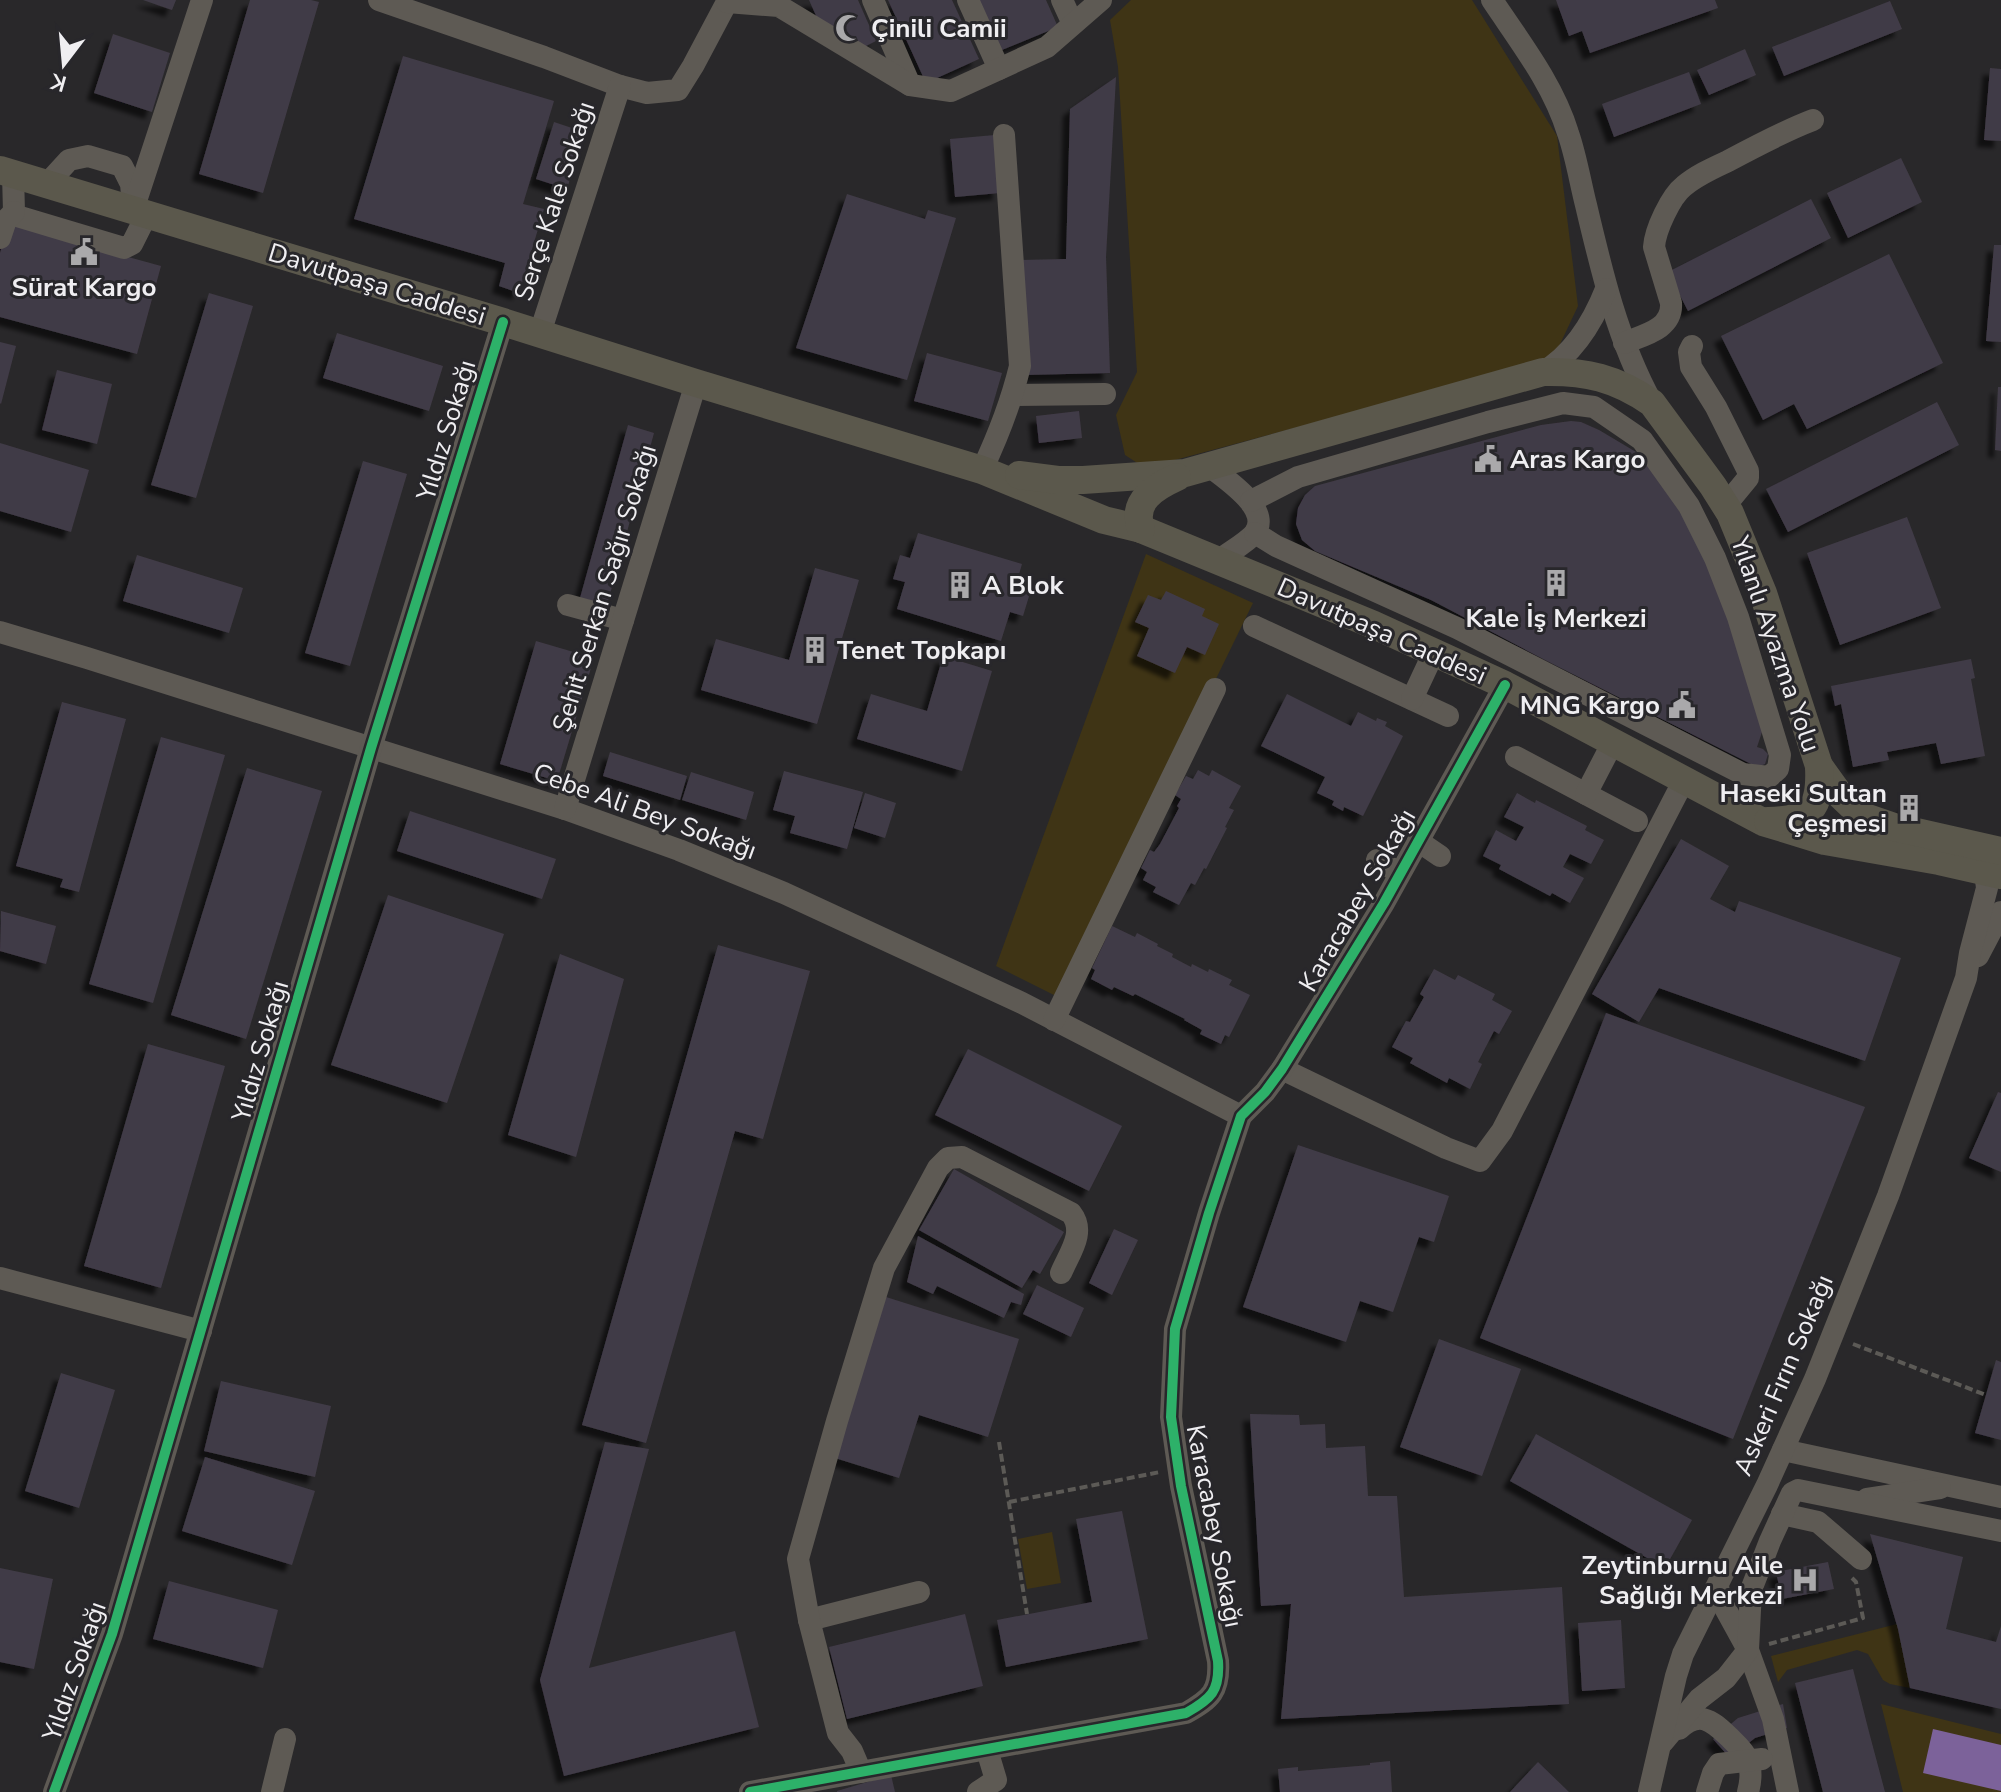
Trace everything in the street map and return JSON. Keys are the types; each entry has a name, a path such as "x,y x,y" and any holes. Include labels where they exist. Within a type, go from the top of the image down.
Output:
{"main road":[{"name":"Davutpaşa Caddesi","path":"7,172 982,470 1104,520 1141,529 1434,652 1505,685 1763,822 1825,841 1939,861 1996,866"},
{"name":"Davutpaşa Caddesi","path":"982,470 1058,480 1112,479 1197,469 1543,372 1590,374 1609,379 1652,403"},
{"name":"Yılanlı Ayazma Yolu","path":"1652,403 1705,474 1742,540 1763,593 1819,766"},
{"path":"1141,529 1139,514 1149,491 1197,469"},
{"path":"1763,822 1805,815 1818,795 1819,766"},
{"path":"1819,766 1844,800 1862,816 1996,866"}],"street":[{"path":"7,172 17,216 124,248 132,244 202,0"},
{"name":"Serçe Kale Sokağı","path":"379,0 647,93 678,90 728,1"},
{"path":"873,0 910,85"},
{"path":"968,0 999,69"},
{"path":"1062,0 1073,24"},
{"path":"728,1 779,6 910,85 951,91 1047,47 1101,0"},
{"path":"1492,0 1539,70 1569,133 1606,289 1624,343 1652,403"},
{"name":"Serçe Kale Sokağı","path":"540,333 620,86"},
{"path":"1624,343 1665,325 1672,311 1654,247 1673,198 1700,176 1813,120"},
{"path":"982,470 1001,428 1020,366 1004,135"},
{"path":"47,184 69,160 88,156 122,166 140,212"},
{"path":"0,238 6,220 14,212"},
{"path":"1543,372 1566,356 1598,309 1606,289"},
{"name":"Yıldız Sokağı","path":"54,1792 112,1634 371,748 503,322"},
{"path":"1692,346 1689,352 1691,367 1716,407 1748,471 1748,478 1725,506"},
{"name":"Şehit Serkan Sağır Sokağı","path":"565,809 696,383"},
{"path":"1013,395 1105,394"},
{"path":"1251,501 1298,477 1488,422 1563,403 1594,407 1642,440 1689,506 1715,558 1738,617 1780,755 1778,769 1769,777 1743,774 1457,628 1276,546 1255,533"},
{"path":"1197,469 1251,501 1257,511 1259,522 1255,533 1218,561"},
{"path":"568,605 623,620"},
{"path":"1254,626 1448,716"},
{"name":"Cebe Ali Bey Sokağı","path":"0,632 565,809 679,850 784,893 1054,1020 1241,1116"},
{"path":"1412,699 1434,652"},
{"name":"Karacabey Sokağı","path":"750,1792 1186,1713 1208,1699 1218,1681 1218,1661 1171,1417 1175,1329 1241,1116 1282,1069 1384,903 1505,685"},
{"path":"1054,1020 1215,689"},
{"path":"1586,794 1613,742"},
{"path":"1516,757 1637,821"},
{"path":"1282,1069 1446,1148 1480,1161 1502,1131 1684,780"},
{"path":"1418,841 1440,856"},
{"path":"1377,860 1400,873"},
{"name":"Askeri Fırın Sokağı","path":"1966,978 1987,880 1996,866"},
{"name":"Askeri Fırın Sokağı","path":"1649,1792 1683,1654 1815,1379 1888,1196 1966,978 2001,912"},
{"path":"861,1772 852,1751 838,1733 809,1620 798,1559 884,1268 938,1168 948,1158 962,1157 1071,1213 1078,1222 1078,1235 1061,1273"},
{"path":"0,1278 201,1331"},
{"path":"1783,1450 2001,1497"},
{"path":"1850,1501 1953,1486"},
{"path":"1788,1792 1757,1647 1751,1590 1792,1493 1798,1490 2001,1531"},
{"path":"1782,1514 1818,1522 1855,1566"},
{"path":"1718,1586 1720,1599 1757,1647"},
{"path":"809,1620 919,1592"},
{"path":"1660,1746 1699,1699 1757,1647"},
{"path":"1660,1746 1688,1721 1697,1718 1709,1720 1745,1753 1751,1777 1748,1792"},
{"path":"272,1792 285,1739"},
{"path":"987,1750 992,1788"},
{"path":"1707,1792 1716,1766 1780,1755"}],"path":[{"path":"1832,1336 1986,1395"},
{"path":"999,1442 1027,1614"},
{"path":"1009,1502 1179,1469"},
{"path":"1757,1647 1863,1618 1855,1566"}],"shaded area":[{"path":"1131,0 1472,0 1557,136 1578,306 1553,359 1145,468 1125,455 1116,415 1137,372 1118,67 1110,20"},
{"path":"1146,554 1253,603 1060,998 996,966"},
{"path":"1052,1532 1061,1583 1027,1589 1018,1539"},
{"path":"1897,1624 1910,1688 1883,1680 1868,1654 1857,1650 1787,1670 1778,1682 1771,1656"},
{"path":"1881,1704 2001,1734 2001,1792 1903,1792"},
{"path":"1933,1729 2001,1745 2001,1791 1923,1773"}],"building":[{"path":"143,0 176,0 172,10"},
{"path":"250,0 319,2 263,193 199,174"},
{"name":"Çinili Camii","path":"809,0 858,0 876,41 860,49 818,20"},
{"path":"888,0 952,0 979,59 926,83"},
{"path":"975,0 1046,0 1058,27 997,52"},
{"path":"1556,0 1715,0 1718,8 1590,53 1582,31 1569,36"},
{"path":"1890,1 1902,29 1784,76 1772,47"},
{"path":"113,34 170,53 152,112 94,93"},
{"path":"1745,49 1756,75 1709,95 1697,70"},
{"path":"403,56 554,101 523,204 544,209 519,293 499,286 505,263 354,219"},
{"path":"1990,68 2001,69 2001,141 1984,140"},
{"path":"1689,72 1701,104 1614,137 1602,104"},
{"path":"1116,77 1106,257 1110,373 1025,375 1020,260 1066,259 1070,109"},
{"path":"554,122 584,132 567,189 536,179"},
{"path":"995,135 1000,193 955,197 950,139"},
{"path":"1901,158 1922,202 1848,238 1827,193"},
{"path":"847,194 925,219 928,210 956,218 907,380 796,348"},
{"path":"1811,199 1831,238 1688,311 1668,272"},
{"path":"8,224 161,266 137,354 0,317 0,253"},
{"path":"1994,245 2001,245 2001,342 1986,341"},
{"path":"1889,254 1943,363 1807,429 1794,404 1763,420 1721,336"},
{"path":"209,293 253,306 196,498 151,485"},
{"path":"337,333 443,366 429,411 323,378"},
{"path":"0,342 16,346 1,404 0,403"},
{"path":"927,353 1002,373 988,421 914,401"},
{"path":"57,370 112,384 97,444 42,430"},
{"path":"1998,387 2001,387 2001,451 1995,450"},
{"path":"1937,402 1959,445 1788,532 1766,489"},
{"path":"1079,411 1082,438 1039,443 1036,416"},
{"name":"Kale İş Merkezi","path":"1571,421 1599,430 1650,464 1714,566 1763,729 1757,747 1768,754 1765,764 1751,764 1431,600 1315,551 1302,540 1296,524 1298,508 1305,495 1315,486 1541,425"},
{"path":"628,425 654,433 607,605 580,598"},
{"path":"0,443 89,470 71,532 0,511"},
{"path":"363,461 407,474 350,666 305,653"},
{"path":"1907,517 1941,608 1840,645 1807,553"},
{"name":"A Blok","path":"918,533 1022,564 1015,588 1030,593 1023,616 1010,612 1001,641 897,609 905,582 893,579 900,555 910,558"},
{"path":"137,555 243,588 229,633 123,601"},
{"name":"Tenet Topkapı","path":"815,568 859,580 817,724 701,690 716,639 789,660"},
{"path":"1166,591 1205,609 1202,616 1219,624 1205,655 1187,647 1175,673 1137,656 1149,628 1135,622 1148,595 1161,600"},
{"path":"536,641 594,658 557,781 500,764"},
{"path":"943,656 992,671 962,771 857,739 871,694 927,711"},
{"path":"1971,659 1975,678 1971,679 1985,756 1941,764 1936,743 1887,752 1889,760 1853,767 1841,704 1835,706 1831,686"},
{"path":"1287,694 1351,726 1358,712 1376,721 1377,718 1387,722 1385,726 1403,736 1363,816 1344,807 1343,811 1332,805 1334,801 1317,793 1325,777 1261,746"},
{"path":"62,702 126,719 79,892 60,887 63,879 16,866"},
{"path":"161,737 225,755 153,1003 89,984"},
{"path":"610,752 687,776 680,800 603,776"},
{"path":"247,768 322,791 246,1039 171,1015"},
{"path":"1198,770 1209,776 1212,770 1241,786 1229,808 1234,810 1227,828 1206,869 1195,885 1191,883 1179,905 1153,892 1156,887 1143,880 1147,872 1141,868 1150,850 1154,852 1160,844 1179,808 1181,799 1175,795 1186,776 1193,779"},
{"path":"784,771 863,792 847,849 790,833 795,816 773,810"},
{"path":"691,772 754,792 746,820 682,800"},
{"path":"865,793 896,803 885,838 854,828"},
{"path":"1517,793 1587,826 1585,830 1604,840 1591,864 1570,854 1563,867 1584,878 1570,903 1499,869 1501,865 1483,856 1496,830 1516,841 1524,827 1504,817"},
{"name":"Haseki Sultan Çeşmesi","path":"1913,798 1919,805 1906,817 1900,811"},
{"path":"410,811 556,859 542,899 397,851"},
{"path":"1681,839 1729,866 1710,899 1735,912 1739,901 1901,958 1865,1061 1659,988 1639,1022 1592,994"},
{"path":"388,895 504,934 447,1103 331,1065"},
{"path":"1,911 56,926 46,964 0,951"},
{"path":"1112,926 1135,937 1137,933 1191,967 1192,964 1208,972 1209,969 1232,980 1229,985 1250,995 1229,1037 1225,1035 1221,1044 1200,1034 1202,1030 1185,1019 1135,994 1133,996 1114,987 1112,990 1091,979 1095,970 1092,968"},
{"path":"718,945 810,971 763,1139 735,1131 646,1443 582,1425"},
{"path":"560,954 624,979 576,1157 508,1135"},
{"path":"1434,969 1455,980 1458,975 1495,994 1492,1000 1512,1011 1499,1034 1494,1031 1478,1062 1482,1064 1470,1089 1449,1078 1447,1083 1410,1063 1413,1058 1392,1047 1424,997 1420,994"},
{"path":"1606,1013 1865,1107 1733,1439 1480,1338"},
{"path":"148,1044 225,1066 161,1288 84,1266"},
{"path":"968,1049 1122,1126 1089,1191 935,1115"},
{"path":"1998,1092 2001,1093 2001,1172 1969,1158"},
{"path":"1298,1145 1449,1196 1434,1242 1419,1237 1393,1312 1360,1301 1346,1342 1243,1307"},
{"path":"954,1169 1064,1232 1040,1274 1033,1270 1022,1288 919,1230"},
{"path":"1114,1229 1138,1240 1112,1295 1089,1283"},
{"path":"918,1236 1024,1294 1021,1305 1011,1302 1004,1318 937,1286 933,1294 907,1282"},
{"path":"1037,1285 1084,1308 1071,1337 1023,1314"},
{"path":"886,1297 1019,1339 988,1437 919,1415 899,1478 835,1458"},
{"path":"1439,1339 1521,1369 1482,1476 1400,1447"},
{"path":"1996,1360 2001,1362 2001,1440 1975,1433"},
{"path":"61,1373 115,1390 79,1508 25,1491"},
{"path":"221,1381 331,1406 315,1477 204,1451"},
{"path":"1250,1414 1299,1415 1300,1425 1325,1424 1326,1448 1365,1446 1368,1496 1397,1496 1404,1597 1562,1587 1569,1704 1281,1719 1291,1604 1261,1606"},
{"path":"1536,1434 1692,1520 1665,1568 1510,1481"},
{"path":"605,1442 649,1449 589,1668 735,1631 759,1727 564,1776 540,1680"},
{"path":"205,1457 315,1491 292,1565 182,1531"},
{"path":"1122,1511 1148,1639 1006,1667 997,1620 1092,1602 1076,1519"},
{"path":"1870,1534 1963,1557 1946,1629 1996,1642 2001,1626 2001,1709 1910,1688 1898,1629"},
{"name":"Zeytinburnu Aile Sağlığı Merkezi","path":"1828,1562 1834,1589 1782,1599 1776,1572"},
{"path":"0,1568 53,1579 34,1669 0,1662"},
{"path":"169,1581 278,1610 263,1668 153,1639"},
{"path":"965,1614 983,1686 847,1719 829,1647"},
{"path":"1621,1620 1625,1688 1582,1691 1578,1623"},
{"path":"1853,1669 1885,1792 1823,1792 1795,1683"},
{"path":"1783,1704 1787,1728 1755,1738 1730,1758 1713,1739 1738,1718"},
{"path":"1390,1761 1392,1792 1280,1792 1278,1769 1298,1767 1298,1771"},
{"path":"1538,1762 1569,1792 1510,1792"},
{"path":"891,1775 895,1792 837,1792 837,1791"}],"cycle path":[{"path":"54,1792 112,1634 371,748 503,322"},
{"path":"750,1792 1186,1713 1212,1693 1217,1680 1218,1661 1181,1486 1171,1417 1175,1329 1241,1116 1282,1069 1384,903 1505,685"}],"place":[{"name":"Çinili Camii","path":"849,28"},
{"name":"Sürat Kargo","path":"84,252"},
{"name":"Aras Kargo","path":"1488,459"},
{"name":"Kale İş Merkezi","path":"1556,583"},
{"name":"A Blok","path":"960,585"},
{"name":"Tenet Topkapı","path":"815,650"},
{"name":"MNG Kargo","path":"1682,705"},
{"name":"Haseki Sultan Çeşmesi","path":"1909,808"},
{"name":"Zeytinburnu Aile Sağlığı Merkezi","path":"1805,1580"}]}
